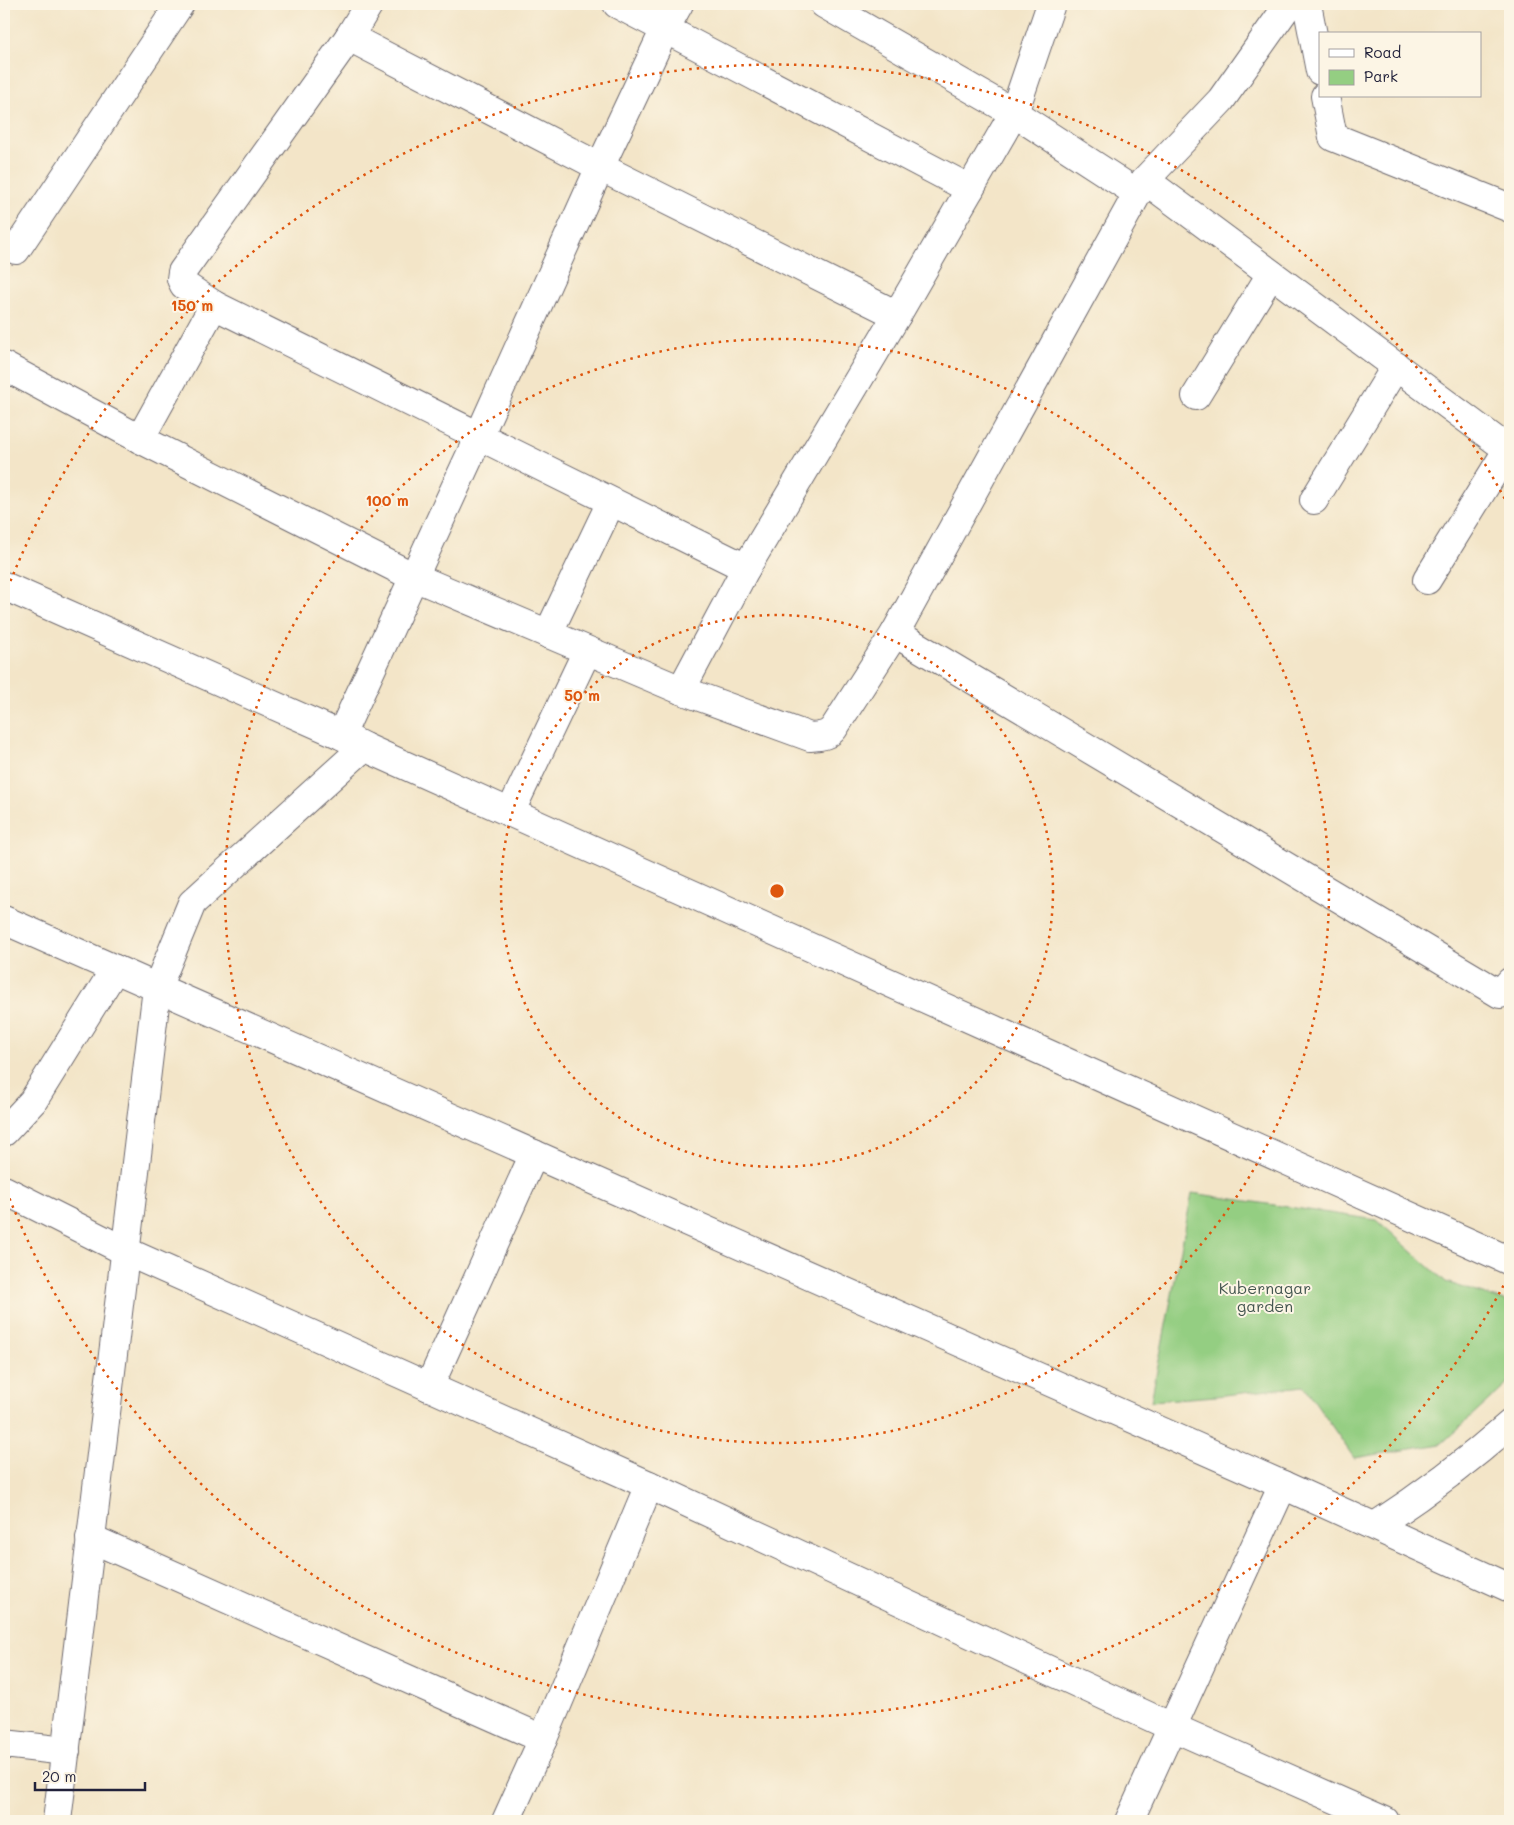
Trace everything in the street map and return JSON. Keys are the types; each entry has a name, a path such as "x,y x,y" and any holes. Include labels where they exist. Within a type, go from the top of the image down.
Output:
{"street":[{"path":"16,250 180,4"},
{"path":"369,4 349,37 182,272 181,279 184,285 214,306 746,568"},
{"path":"617,4 970,189"},
{"path":"57,1821 157,988 192,903 352,741 414,577 480,436 600,167 665,29 679,4"},
{"path":"824,4 1141,187 1271,274 1509,450 1427,580"},
{"path":"681,690 746,568 897,315 1014,113 1051,4"},
{"path":"4,366 140,440 414,577 681,690 810,736 830,734 895,633 1141,187 1221,100 1289,4"},
{"path":"1307,4 1319,66"},
{"path":"349,37 600,167 897,315"},
{"path":"1325,98 1333,137 1510,208"},
{"path":"1196,396 1271,274"},
{"path":"140,440 214,306"},
{"path":"1314,500 1396,366"},
{"path":"548,634 611,502"},
{"path":"4,586 1510,1261"},
{"path":"895,633 1500,994 1510,982"},
{"path":"510,813 587,650"},
{"path":"4,920 1283,1485 1510,1588"},
{"path":"4,1132 32,1101 115,969"},
{"path":"429,1387 534,1154"},
{"path":"4,1190 125,1251 649,1485 1172,1727 1385,1821"},
{"path":"1375,1526 1418,1498 1458,1468 1510,1424"},
{"path":"506,1821 544,1740 649,1485"},
{"path":"1130,1821 1283,1485"},
{"path":"90,1538 544,1740"},
{"path":"4,1744 66,1751"}],"green space":[{"name":"Kubernagar garden","path":"1192,1193 1377,1220 1446,1282 1510,1303 1510,1382 1441,1444 1354,1458 1304,1386 1151,1401"}]}
